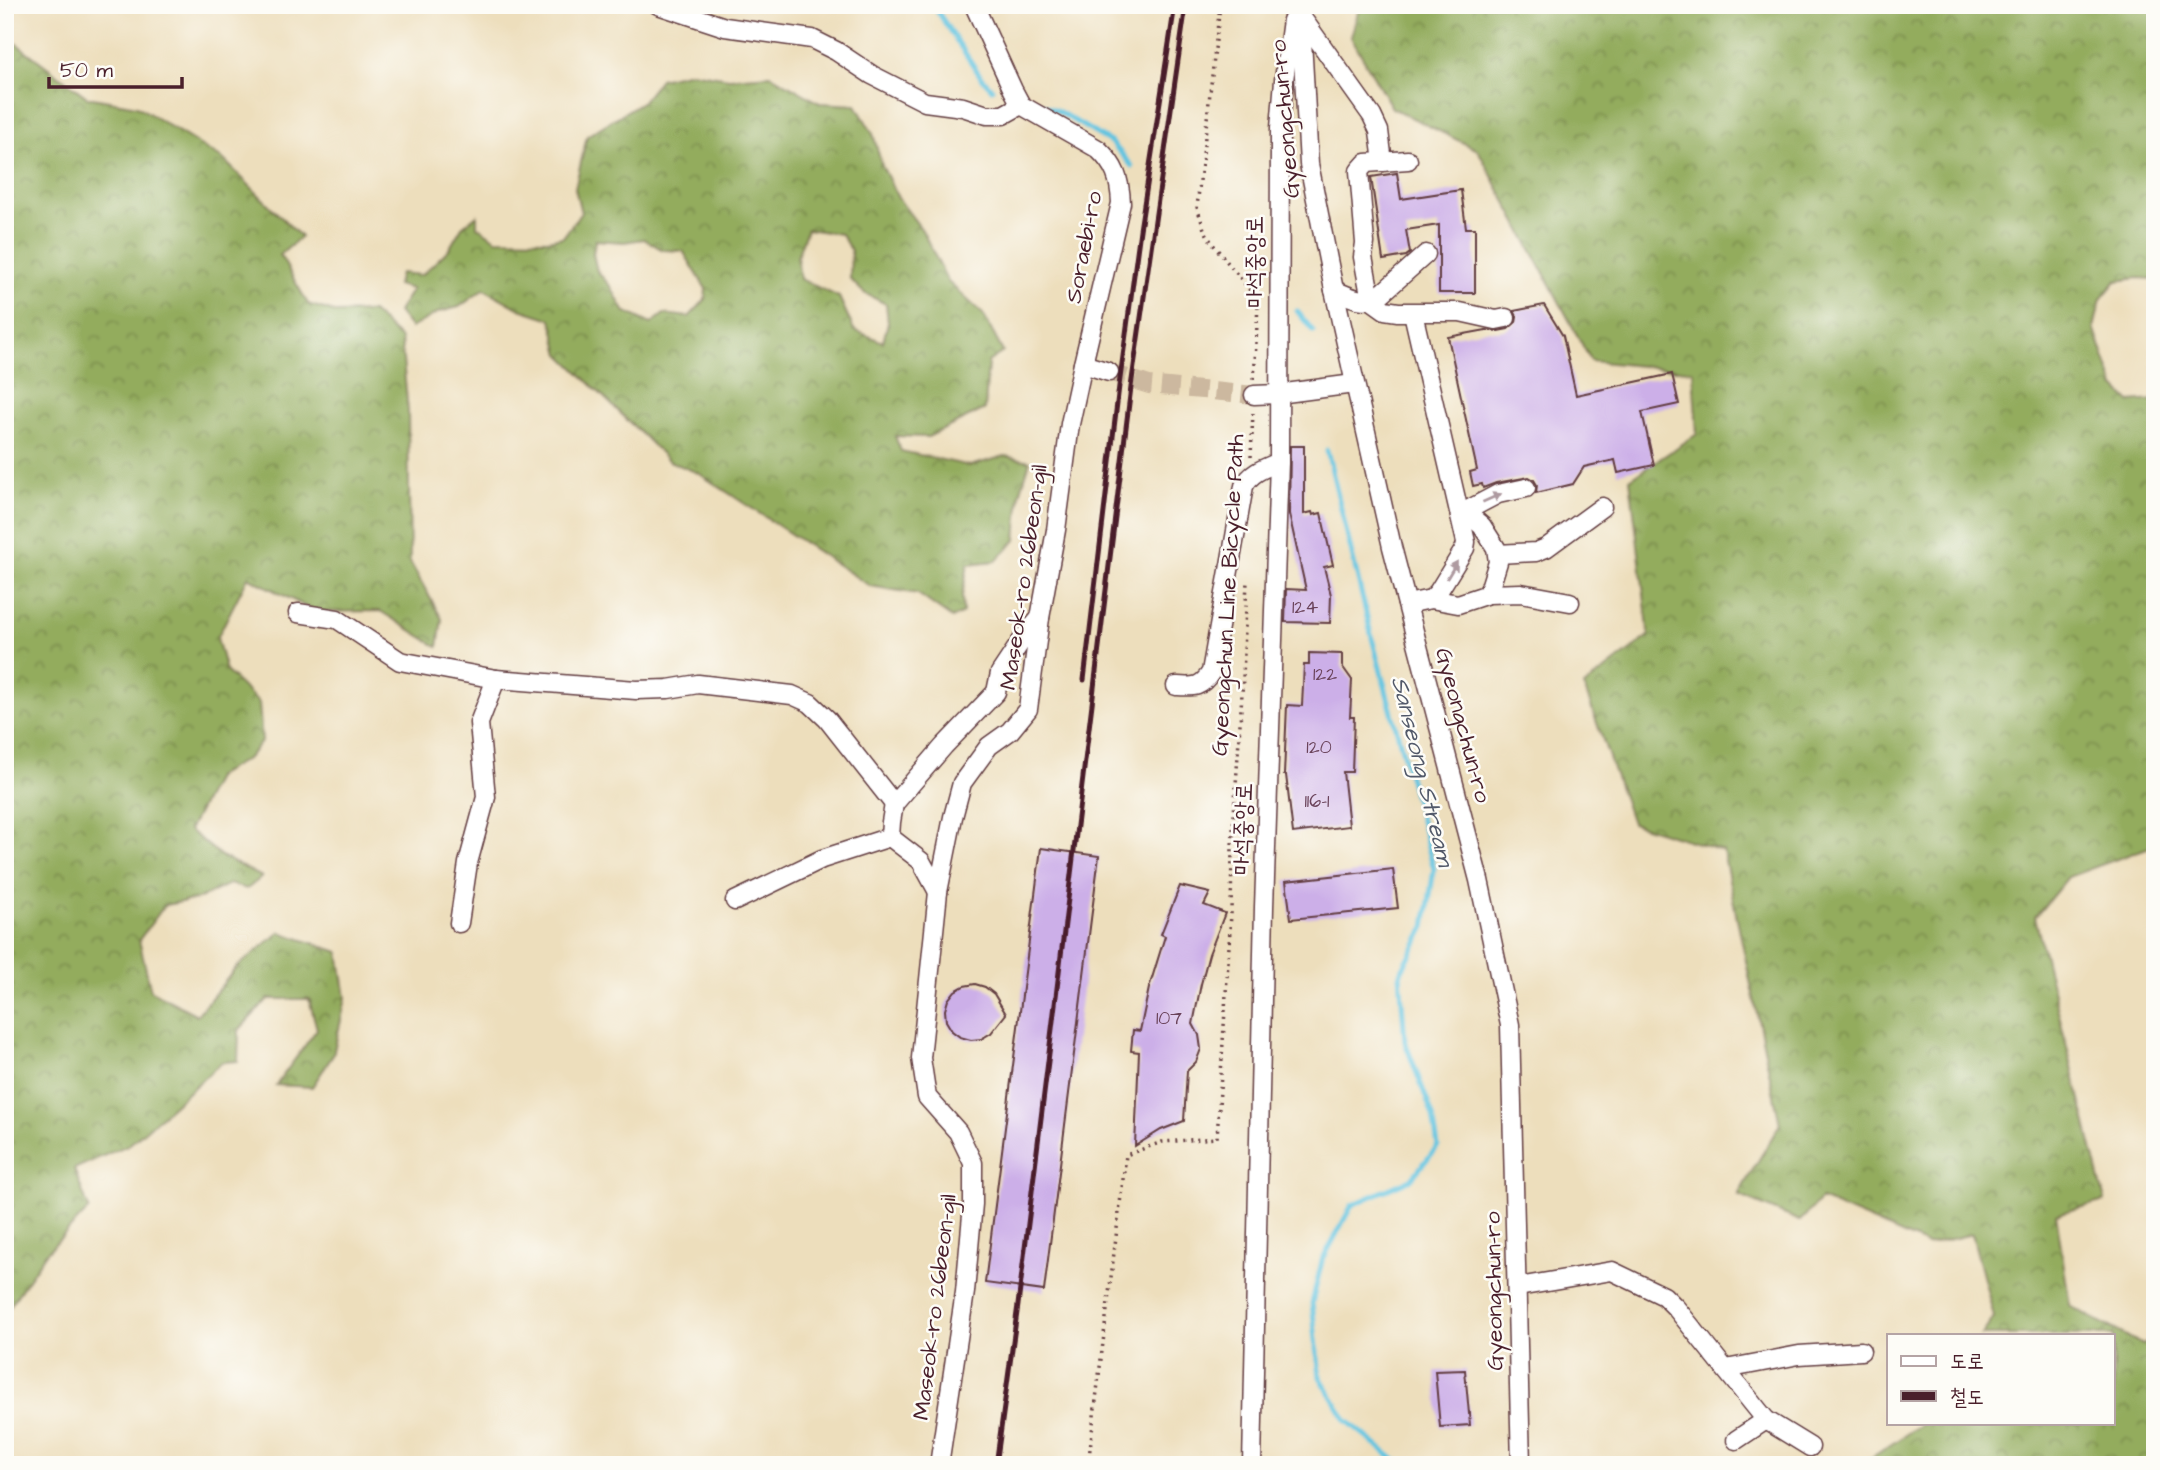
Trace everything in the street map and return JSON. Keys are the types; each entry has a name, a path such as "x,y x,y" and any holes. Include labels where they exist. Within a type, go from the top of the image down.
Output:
{"street":[{"path":"658,5 725,27 811,39 925,102 963,107 986,115 1003,115 1021,105 974,5"},
{"path":"1298,8 1372,116 1380,131 1383,162"},
{"name":"Gyeongchun-ro","path":"1298,8 1309,164 1334,290 1408,604 1479,880 1510,1025 1521,1465"},
{"name":"마석중앙로","path":"1252,1465 1264,907 1279,462 1280,128 1284,80 1298,8"},
{"name":"Soraebi-ro","path":"1021,105 1098,149 1117,171 1121,203 1083,364"},
{"path":"1367,300 1359,177 1363,165 1408,159"},
{"name":"마석중앙로","path":"1279,194 1309,164"},
{"path":"1367,300 1379,296 1426,254"},
{"path":"1334,290 1367,300 1385,310 1413,313 1460,312 1496,320 1506,318"},
{"path":"1413,313 1465,535 1465,548 1438,592 1430,599"},
{"path":"1083,364 1109,372"},
{"name":"Maseok-ro 26beon-gil","path":"939,1465 965,1292 973,1204 973,1163 957,1132 927,1097 921,1058 938,892 962,783 989,746 1010,731 1028,709 1070,424 1083,364"},
{"path":"1254,395 1354,384"},
{"path":"1176,686 1200,685 1211,671 1244,486 1259,470 1279,462"},
{"path":"1460,514 1498,494 1526,488"},
{"path":"1498,554 1535,552 1546,548 1602,507"},
{"path":"1460,514 1482,526 1496,548 1498,562 1488,594"},
{"path":"1408,604 1430,599 1458,604 1488,594 1521,593 1570,602"},
{"path":"298,613 337,619 400,661 496,679 635,690 668,689 698,684 792,695 810,703 827,719 894,804"},
{"path":"890,837 894,804 996,692 1000,673 1040,618"},
{"path":"458,923 468,863 486,797 479,723 496,679"},
{"path":"890,837 921,860 938,892"},
{"path":"735,901 822,859 890,837"},
{"path":"1518,1287 1612,1271 1664,1296 1766,1420 1810,1447"},
{"path":"1726,1369 1799,1355 1861,1351"},
{"path":"1736,1440 1766,1420"}],"path":[{"name":"Gyeongchun Line Bicycle Path","path":"1220,5 1198,207 1204,229 1212,243 1252,293 1258,305 1251,477"},
{"name":"Gyeongchun Line Bicycle Path","path":"1088,1465 1126,1155 1162,1142 1217,1138 1231,914 1232,846 1247,570"}],"green space":[{"path":"1360,5 2155,5 2155,279 2116,281 2101,299 2094,328 2115,387 2130,402 2155,400 2155,845 2068,877 2035,917 2105,1201 2056,1214 2070,1306 2143,1345 2155,1336 2155,1465 1875,1465 1865,1462 1922,1424 2114,1424 2114,1334 1983,1334 1994,1317 1972,1234 1927,1245 1821,1199 1800,1221 1738,1195 1780,1124 1723,851 1632,823 1584,686 1649,636 1630,479 1697,434 1693,371 1591,361 1478,150 1392,108 1351,37"},
{"path":"5,35 87,97 137,106 224,160 301,237 280,255 308,304 337,313 372,312 401,339 408,411 410,562 442,619 438,647 380,611 316,612 248,577 217,638 226,671 259,703 262,741 248,758 217,776 189,830 221,856 262,877 247,889 229,884 198,899 165,905 139,940 151,991 197,1015 237,967 280,932 339,952 346,998 333,1055 312,1087 276,1085 317,1029 309,999 268,999 239,1030 238,1061 222,1062 130,1144 74,1169 89,1209 46,1253 8,1309 5,1309"},
{"path":"691,72 729,78 771,75 820,103 856,105 873,134 882,166 898,198 922,230 948,282 983,314 1003,352 988,362 985,409 928,437 895,436 901,451 970,466 1005,456 1030,461 1020,494 1016,540 996,561 968,564 962,596 963,613 952,618 918,594 870,586 698,473 669,461 560,354 551,319 520,309 484,289 459,307 439,312 411,328 398,312 412,289 397,285 400,273 422,275 449,249 462,227 477,215 477,226 496,239 547,240 563,237 581,213 575,188 587,136 643,101 660,79","holes":["807,229 841,234 851,251 850,279 864,293 886,304 888,322 883,342 854,330 839,297 800,279 797,257","644,239 663,250 683,251 706,289 705,300 689,317 664,314 651,324 624,311 611,287 597,271 593,254 595,240 624,242"]}],"building":[{"path":"1397,173 1401,199 1461,190 1466,228 1475,228 1475,293 1439,293 1439,225 1406,230 1410,253 1383,260 1371,177"},
{"path":"1544,305 1563,336 1576,395 1672,374 1679,404 1642,412 1654,465 1618,473 1615,460 1584,467 1573,484 1536,493 1537,485 1529,477 1483,488 1482,484 1473,486 1470,472 1477,470 1448,337 1508,329 1516,322 1514,311"},
{"path":"1290,446 1304,446 1304,514 1321,513 1333,565 1324,567 1331,595 1330,623 1285,622 1286,589 1306,590 1289,514"},
{"path":"1309,653 1342,654 1342,666 1352,680 1352,772 1343,772 1349,826 1293,833 1284,775 1287,705 1302,706 1304,665 1309,665"},
{"path":"1041,848 1099,856 1044,1291 985,1283"},
{"path":"1393,869 1398,908 1291,919 1286,881"},
{"path":"1180,886 1210,893 1204,905 1225,913 1209,954 1193,1024 1199,1035 1201,1049 1196,1062 1187,1071 1184,1121 1161,1130 1135,1146 1139,1052 1131,1051 1133,1030 1140,1031 1149,988 1165,936 1161,934"},
{"path":"975,984 994,994 1006,1014 991,1033 981,1039 971,1040 952,1031 946,1021 945,1010 955,991"},
{"path":"1465,1370 1470,1425 1440,1427 1435,1371"}],"waterway":[{"name":"Sanseong Stream","path":"933,5 981,77 992,89"},
{"name":"Sanseong Stream","path":"1037,103 1056,110 1112,143 1132,166"},
{"name":"Sanseong Stream","path":"1297,311 1313,331"},
{"name":"Sanseong Stream","path":"1327,450 1372,638 1434,869 1425,927 1400,974 1405,1042 1433,1116 1438,1146 1411,1179 1352,1205 1322,1261 1312,1303 1320,1377 1346,1420 1401,1465"}],"tunnel":[{"path":"1109,372 1149,385 1254,395"}],"railway":[{"path":"1084,680 1140,230 1175,5"},
{"path":"996,1465 1131,387 1186,5"}]}
